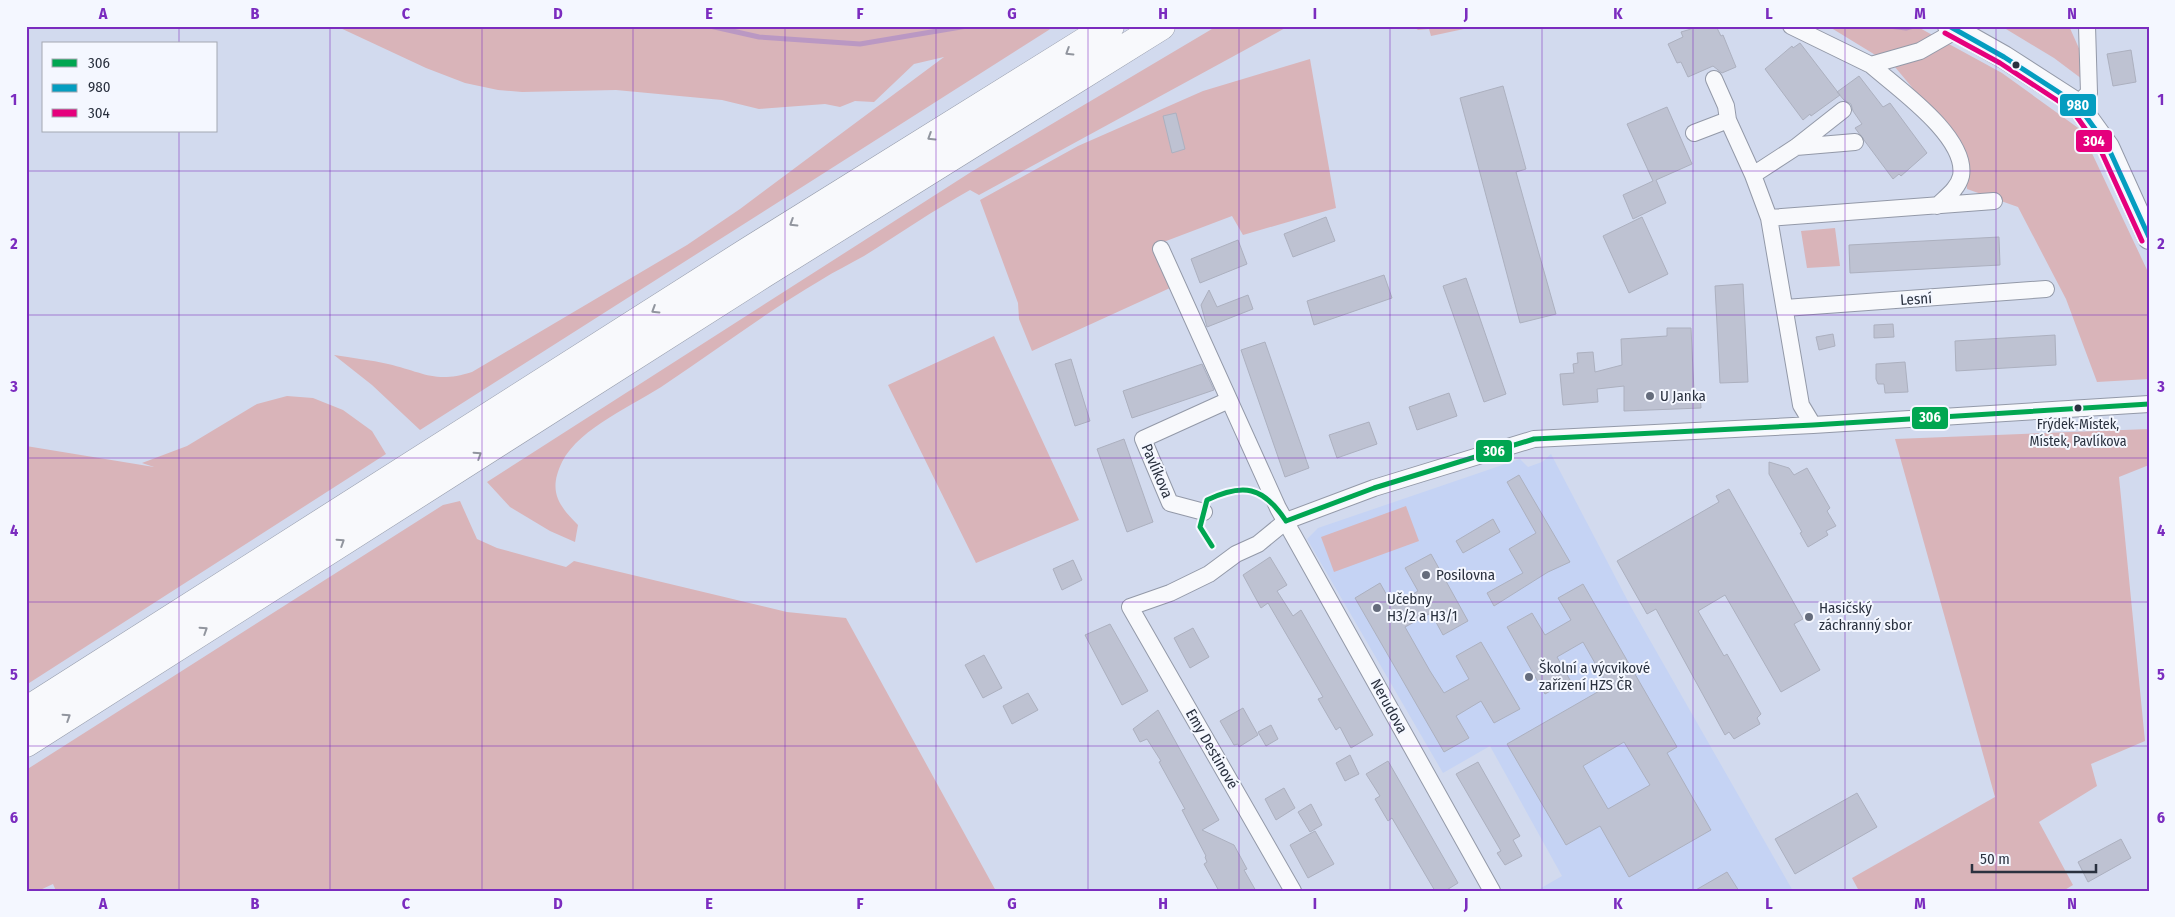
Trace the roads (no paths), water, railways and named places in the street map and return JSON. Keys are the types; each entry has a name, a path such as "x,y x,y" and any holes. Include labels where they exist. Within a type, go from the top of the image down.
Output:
{"highway":[{"path":"26,711 739,257 1110,26"},
{"path":"26,743 763,274 1162,26"}],"street":[{"path":"1792,26 1871,66 1925,111 1957,148 1960,156 1961,176 1954,189 1937,206"},
{"path":"2077,104 2089,93 2087,26"},
{"path":"1871,66 1920,51 1952,28 2004,57 2077,104 2108,147 2149,238"},
{"path":"1714,79 1726,106 1728,120 1753,175 1769,218 1801,405 1812,426"},
{"path":"1753,175 1796,147 1843,110"},
{"path":"1694,133 1728,120"},
{"path":"1796,147 1855,142"},
{"path":"1769,218 1994,201"},
{"path":"1161,249 1286,521 1374,488 1534,439 1812,426 2149,404"},
{"name":"Lesní","path":"1785,308 2046,289"},
{"name":"Pavlíkova","path":"1204,512 1170,503 1143,439 1229,400"},
{"name":"Emy Destinové","path":"1286,521 1258,544 1236,554 1209,574 1170,593 1130,607 1293,891"},
{"name":"Nerudova","path":"1286,521 1492,891"}],"waterway":[{"path":"710,26 759,37 860,44 967,26"},
{"path":"1889,26 1906,28 1914,26"}],"place":[{"name":"U Janka","path":"1650,396"},
{"name":"Frýdek-Místek, Místek, Pavlíkova","path":"2078,408"},
{"name":"Posilovna","path":"1426,575"},
{"name":"Učebny H3/2 a H3/1","path":"1377,608"},
{"name":"Hasičský záchranný sbor","path":"1809,617"},
{"name":"Školní a výcvikové zařízení HZS ČR","path":"1529,677"}]}
